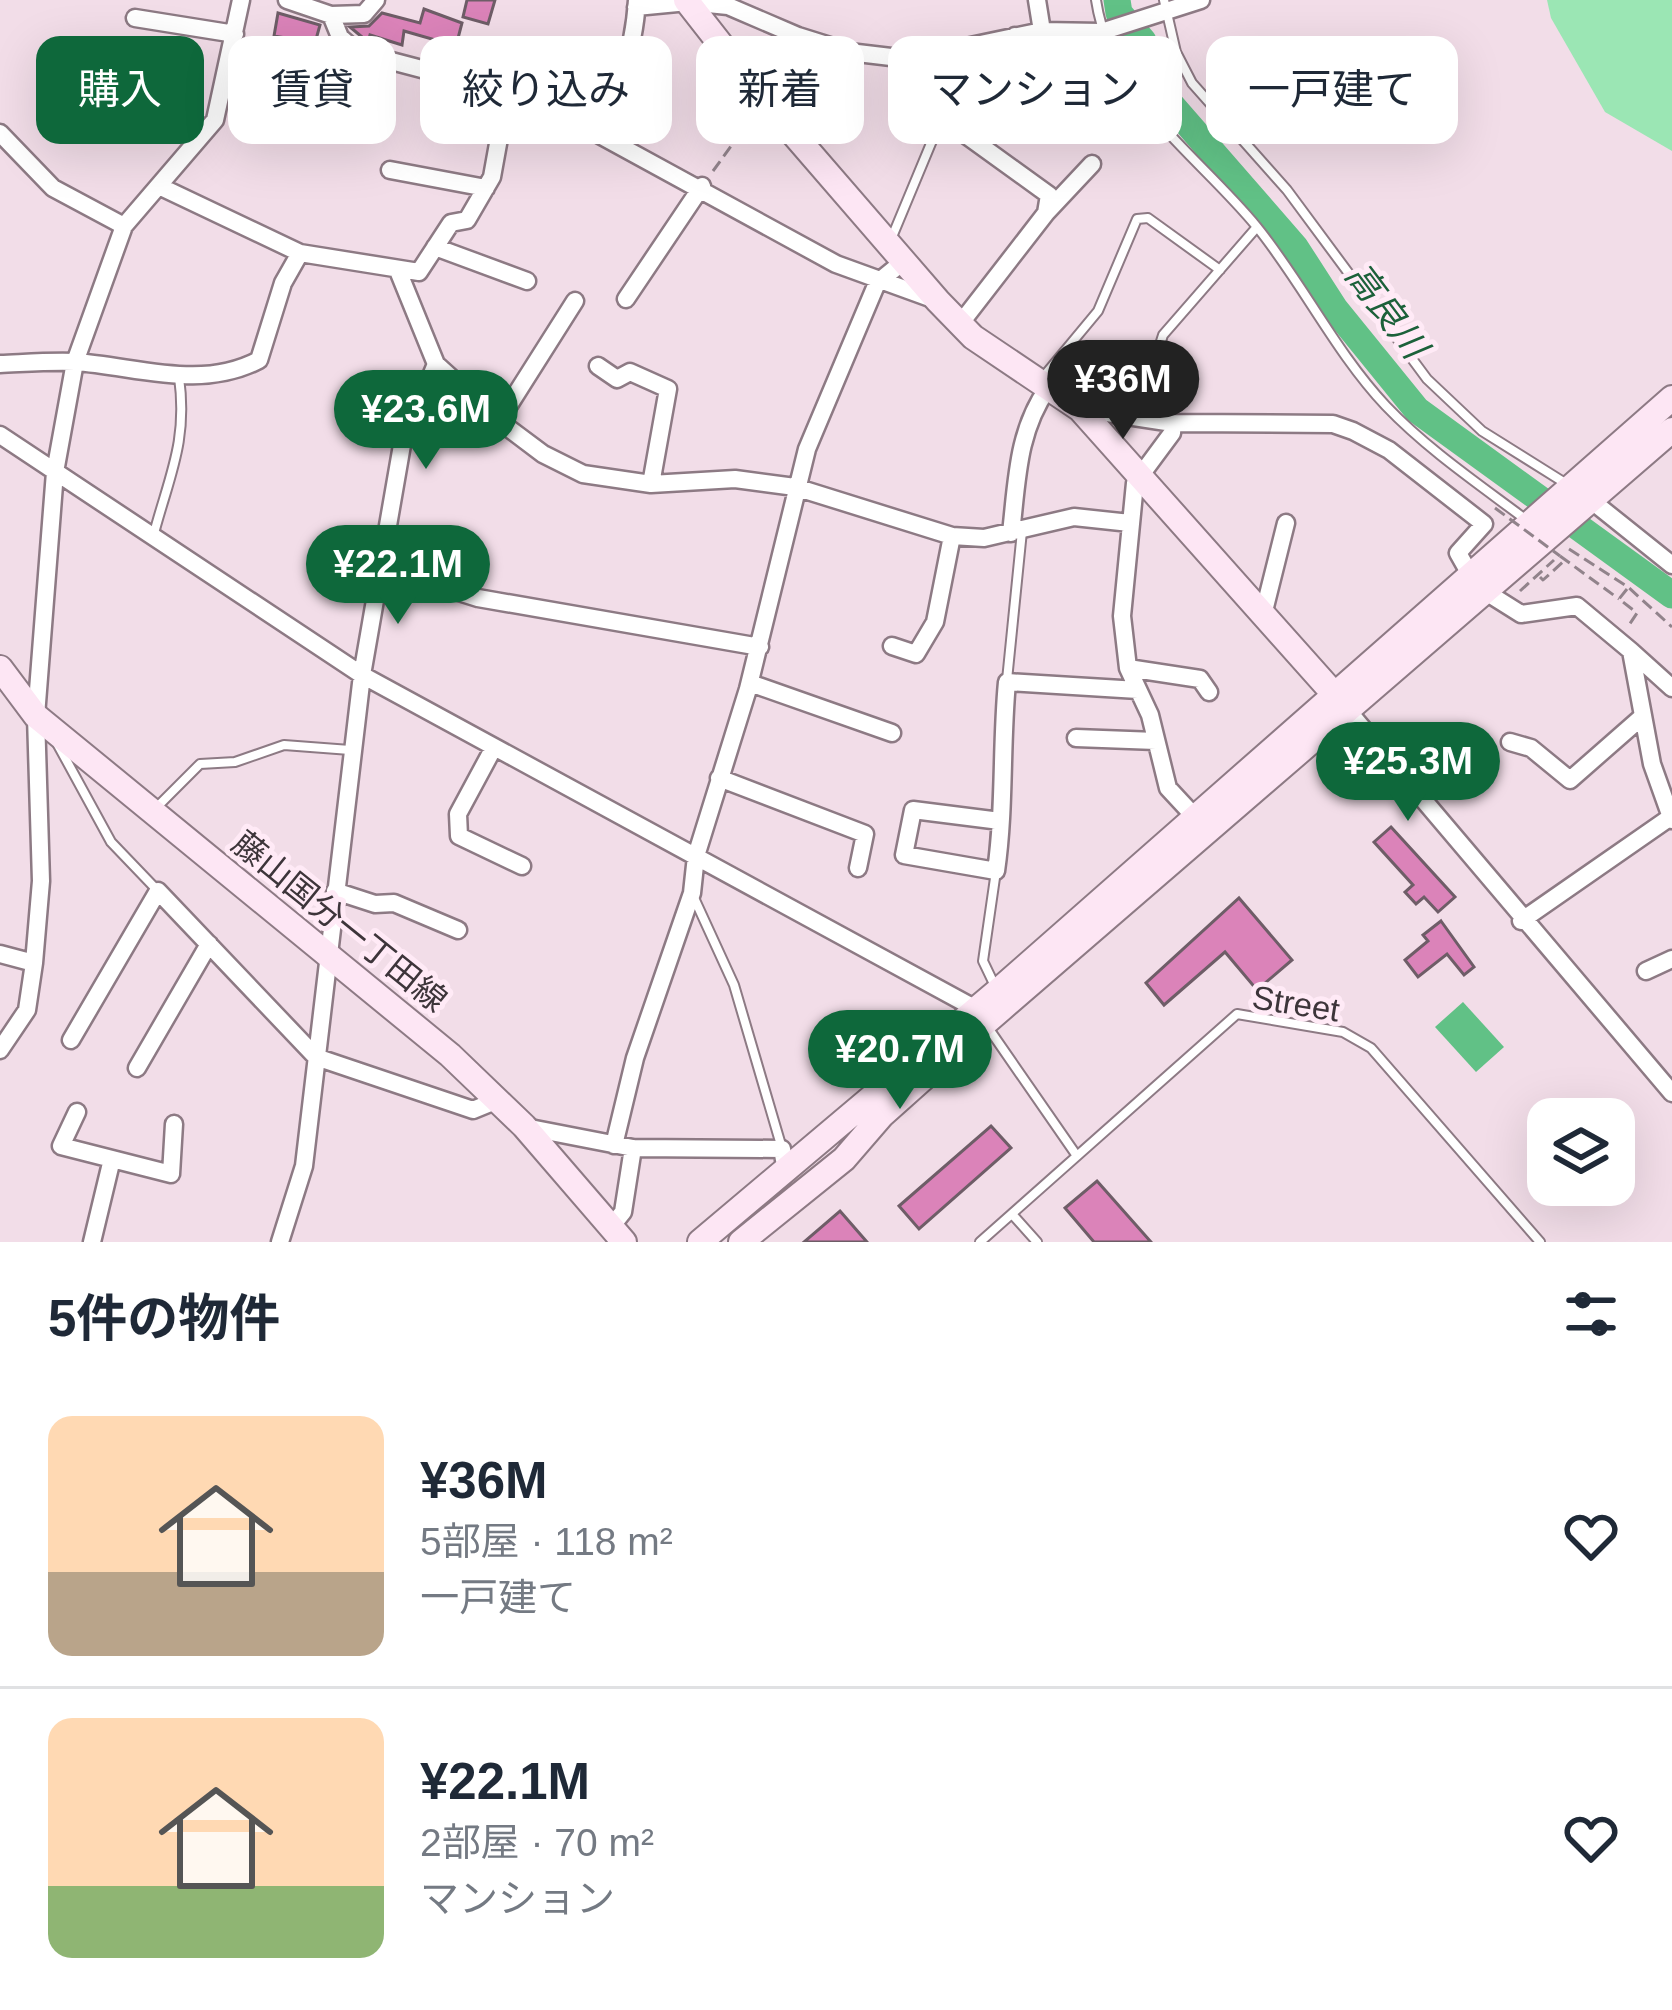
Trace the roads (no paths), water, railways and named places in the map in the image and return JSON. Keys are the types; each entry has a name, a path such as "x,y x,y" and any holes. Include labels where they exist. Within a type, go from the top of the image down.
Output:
{"street":[{"path":"0,1050 28,1010 34,963 55,472 75,362 124,226 215,120 241,0"},
{"path":"287,0 331,15 364,14 376,0"},
{"path":"1037,0 1042,31"},
{"path":"1015,36 1042,31 1101,32 1166,5 1201,0"},
{"path":"687,1 765,100 960,324 1080,409 1341,702 1521,921 1672,1093"},
{"path":"630,36 636,4 729,3 849,52 888,55"},
{"path":"331,15 340,37 357,52 420,70"},
{"path":"135,18 235,34"},
{"path":"0,133 53,188 124,226"},
{"path":"161,187 300,253 400,273 419,272 451,223 467,220 486,188 496,144"},
{"path":"623,144 877,283 938,301"},
{"path":"978,144 1049,195 1046,213"},
{"path":"960,324 1046,213 1092,164"},
{"path":"391,170 486,188"},
{"path":"626,299 702,186"},
{"path":"435,247 527,281"},
{"path":"0,364 75,362 179,377 259,360 283,283 300,253"},
{"path":"617,1235 623,1212 624,1147 635,1058 692,893 695,856 760,647 795,487 877,283 896,253"},
{"path":"400,273 436,364 499,422 543,454 583,474 650,484 735,479 795,487 952,536 1017,532 1074,517 1130,523"},
{"path":"499,422 574,301"},
{"path":"280,1242 304,1166 362,675 402,445 436,364"},
{"path":"598,366 617,380 630,372 668,388 650,484"},
{"path":"1017,532 1022,442 1043,384"},
{"path":"1552,547 1569,486 1672,398"},
{"path":"1080,409 1173,423 1333,424 1372,440 1484,524 1459,553 1478,584 1520,614 1577,606 1672,688"},
{"path":"1173,423 1172,434 1140,477 1130,523 1122,616 1128,668 1168,788 1181,809 1194,816"},
{"path":"742,1242 844,1159 981,1016 1478,584 1552,547 1592,501 1672,430"},
{"path":"0,435 362,675 981,1016"},
{"path":"1592,501 1672,565"},
{"path":"1263,615 1286,523"},
{"path":"892,646 916,654 935,622 952,536"},
{"path":"383,568 478,598 760,647"},
{"path":"1521,921 1671,818 1624,646"},
{"path":"1128,668 1199,679 1209,692"},
{"name":"藤山国分一丁田線","path":"0,669 42,721 450,1055 524,1126 617,1235"},
{"path":"750,682 892,733"},
{"path":"1000,821 913,810 904,855 996,871 1000,821 1007,682 1138,690"},
{"path":"700,1242 784,1159 981,1016 999,990 1194,816 1341,702"},
{"path":"1510,742 1531,748 1570,780 1643,716"},
{"path":"1076,738 1156,742"},
{"path":"493,749 458,814 459,836 522,866"},
{"path":"718,778 866,834 858,868"},
{"path":"71,1040 158,891 316,1057 472,1110 495,1101"},
{"path":"335,891 375,904 394,903 458,929"},
{"path":"137,1067 209,944"},
{"path":"0,953 34,963"},
{"path":"1646,971 1672,959"},
{"path":"77,1112 61,1146 171,1174 174,1124"},
{"path":"524,1126 624,1147 784,1159"},
{"path":"92,1242 112,1159"}],"lane":[{"path":"1096,0 1101,32 1138,100 1257,227 1383,403 1552,547"},
{"path":"1166,5 1176,52 1192,83 1287,190 1427,379 1482,431 1569,486"},
{"path":"896,253 933,144"},
{"path":"1043,384 1098,310 1137,219 1148,218 1220,270"},
{"path":"1153,420 1157,354 1163,335 1257,227"},
{"path":"153,539 166,490 175,478 185,413 179,377"},
{"path":"1007,682 1017,532"},
{"path":"42,721 111,842 158,891"},
{"path":"152,811 200,764 235,762 284,745 353,750"},
{"path":"996,871 983,961 999,990"},
{"path":"692,893 734,985 784,1159"},
{"name":"Street","path":"1077,1156 1237,1014 1343,1031 1371,1048 1540,1242"},
{"path":"980,1242 1077,1156 981,1016"},
{"path":"1012,1214 1037,1242"}],"waterway":[{"name":"高良川","path":"1117,0 1119,13 1143,41 1167,100 1295,247 1335,309 1417,410 1672,595"}]}
